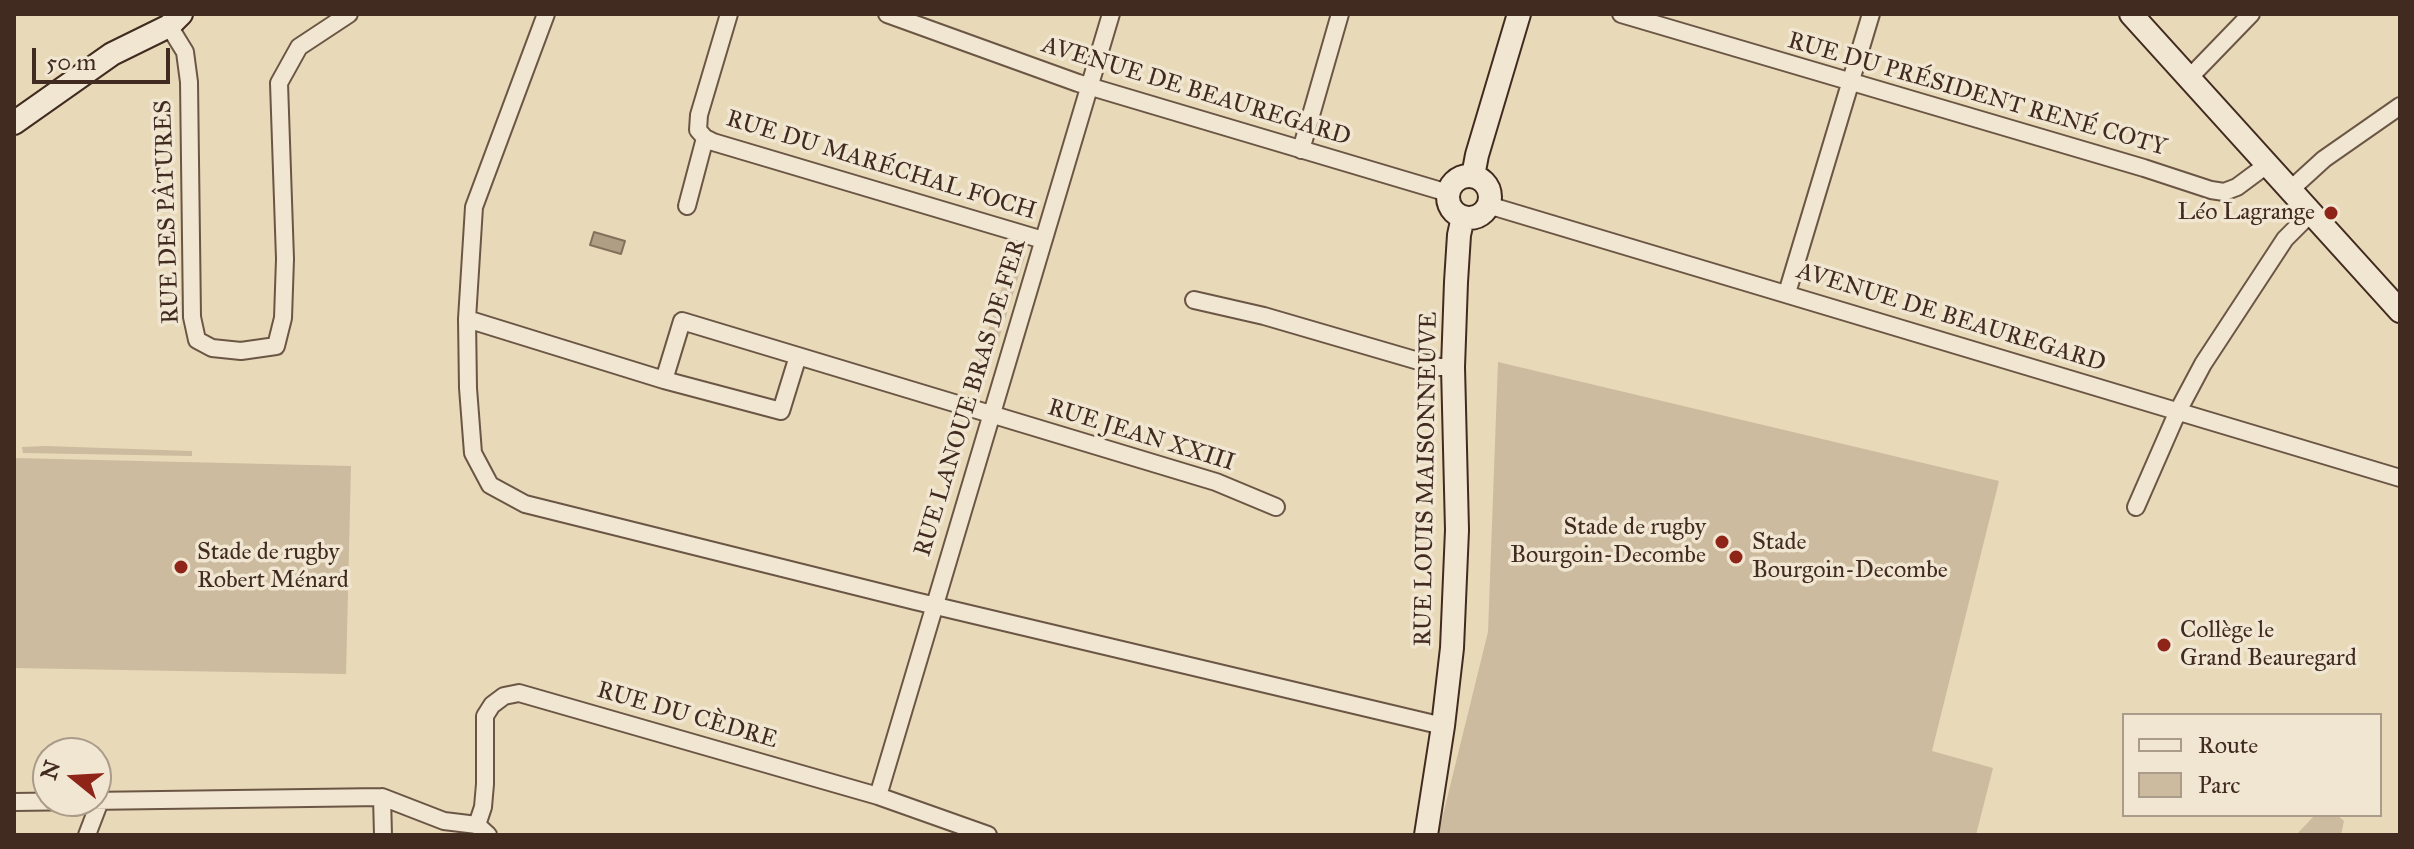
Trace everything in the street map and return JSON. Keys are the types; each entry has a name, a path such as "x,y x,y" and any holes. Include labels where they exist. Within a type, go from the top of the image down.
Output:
{"street":[{"name":"RUE DES PÂTURES","path":"175,20 185,52 189,82 192,317 197,340 212,348 241,351 276,346 283,318 285,259 279,83 299,47 349,14"},
{"path":"546,14 474,207 467,319 473,453 490,485 525,504 1443,726"},
{"name":"RUE DU MARÉCHAL FOCH","path":"729,14 699,115 698,130 705,138 1043,240"},
{"name":"AVENUE DE BEAUREGARD","path":"887,14 1090,86 1448,193"},
{"name":"RUE LANOUE BRAS DE FER","path":"878,796 1111,14"},
{"path":"1301,150 1340,14"},
{"path":"1473,176 1519,14"},
{"name":"RUE DU PRÉSIDENT RENÉ COTY","path":"1621,14 2211,190 2224,192 2237,187 2268,164"},
{"path":"1787,293 1871,14"},
{"path":"2131,14 2400,311"},
{"path":"2190,77 2251,14"},
{"path":"14,123 112,54 175,20"},
{"path":"2290,190 2324,159 2400,106"},
{"name":"RUE DU MARÉCHAL FOCH","path":"687,206 705,138"},
{"path":"1473,176 1488,187 1488,205 1481,215 1463,217 1450,206 1448,193 1454,182 1473,176"},
{"name":"AVENUE DE BEAUREGARD","path":"1488,205 2400,478"},
{"path":"2136,507 2178,411 2203,364 2285,239 2312,212"},
{"name":"RUE LOUIS MAISONNEUVE","path":"1426,835 1452,648 1457,530 1453,367 1456,282 1463,217"},
{"path":"1194,300 1264,316 1439,367 1453,367"},
{"path":"467,319 664,380 781,411 798,356"},
{"name":"RUE JEAN XXIII","path":"664,380 682,321 1216,482 1276,507"},
{"name":"RUE DU CÈDRE","path":"482,830 485,716 492,705 504,696 519,693 878,796 952,829 988,835"},
{"path":"112,801 382,797 444,821 482,830"},
{"path":"382,797 383,835"}],"green space":[{"path":"1013,252 1025,256 984,386 972,382"},
{"name":"Stade Bourgoin-Decombe","path":"1498,362 1999,481 1932,751 1993,768 1976,835 1438,835 1488,632"},
{"path":"22,447 192,451 192,456 23,453"},
{"name":"Stade de rugby Robert Ménard","path":"14,458 351,466 346,674 14,668"},
{"path":"2313,817 2339,817 2344,821 2341,835 2296,835"}],"shaded area":[{"path":"594,232 625,241 621,254 590,245"}],"place":[{"name":"Léo Lagrange","path":"2331,213"},
{"name":"Stade de rugby Bourgoin-Decombe","path":"1722,542"},
{"name":"Stade Bourgoin-Decombe","path":"1736,557"},
{"name":"Stade de rugby Robert Ménard","path":"181,567"},
{"name":"Collège le Grand Beauregard","path":"2164,645"}]}
